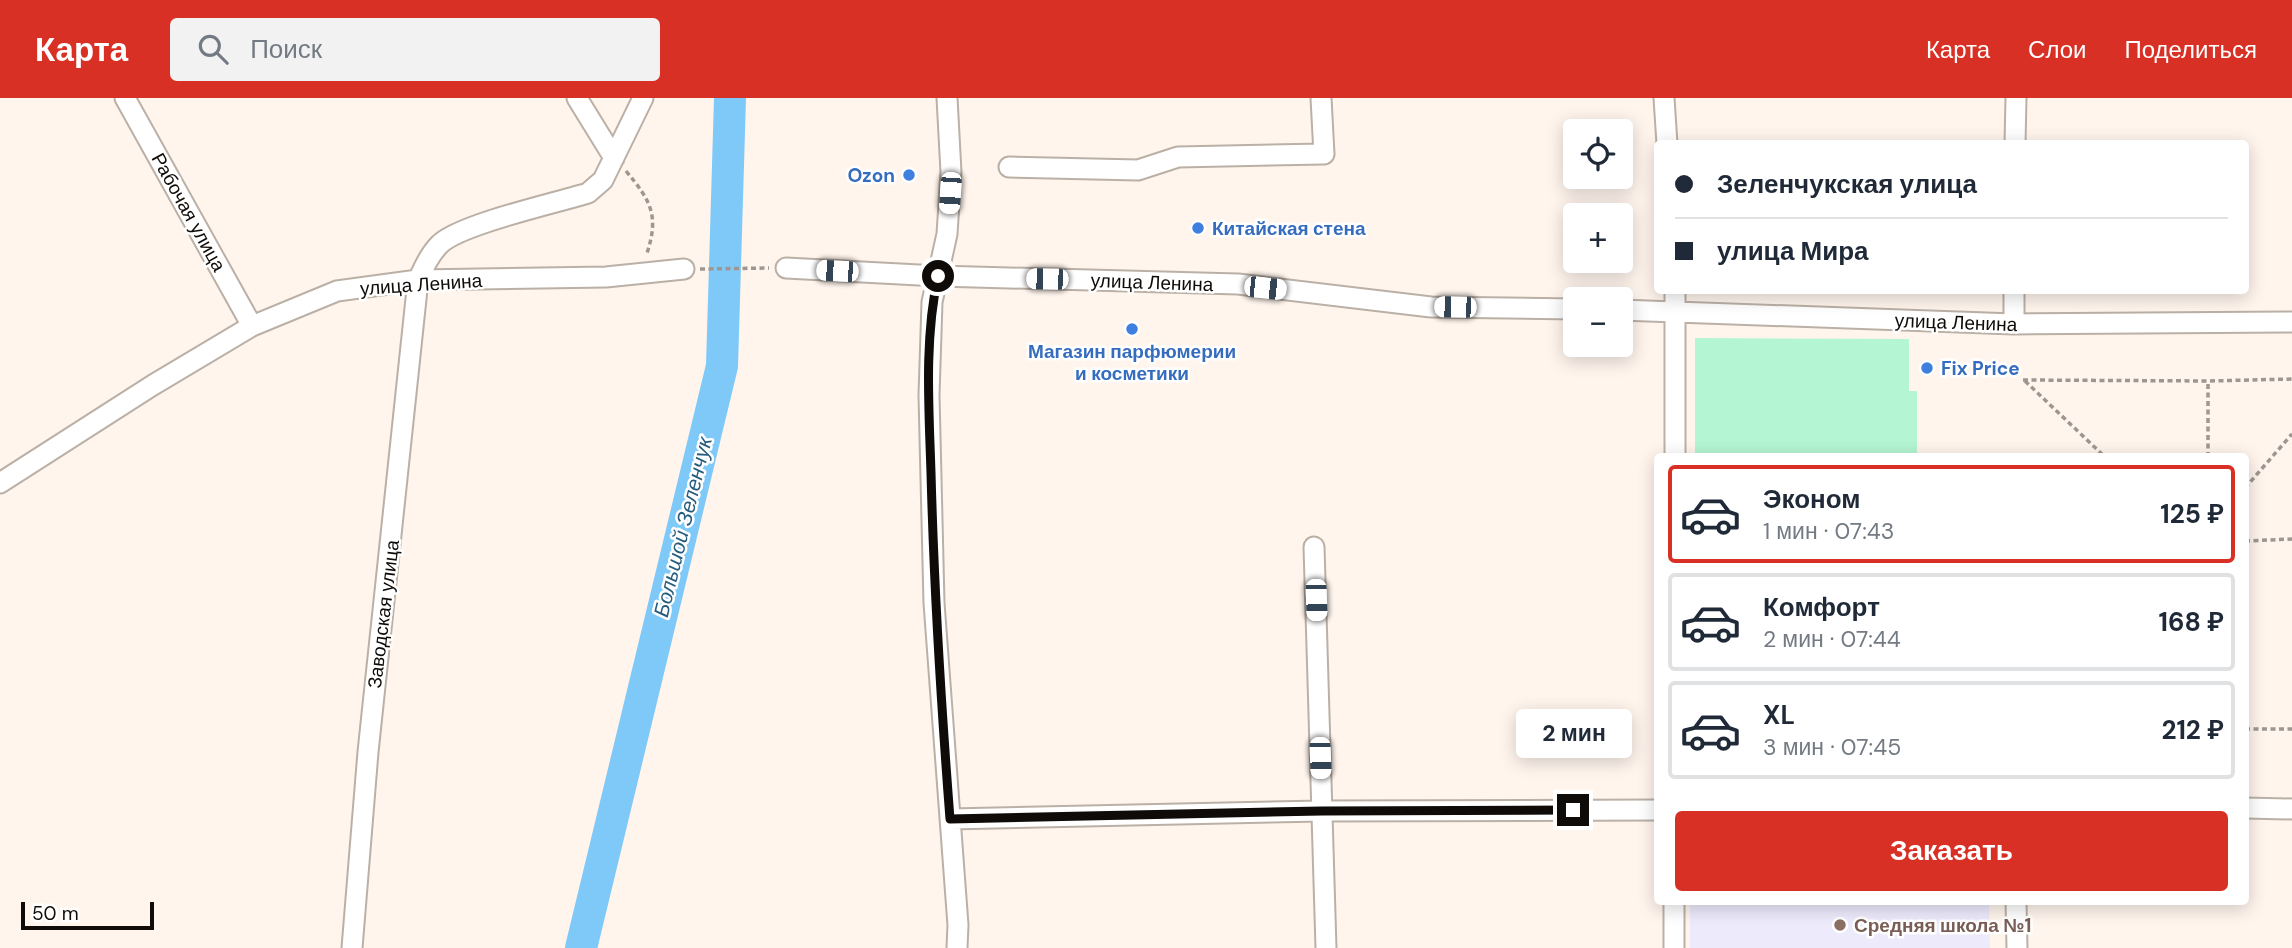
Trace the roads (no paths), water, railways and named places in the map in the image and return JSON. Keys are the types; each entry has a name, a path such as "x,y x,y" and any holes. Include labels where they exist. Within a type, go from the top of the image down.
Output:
{"street":[{"name":"Рабочая улица","path":"125,98 252,326"},
{"path":"578,98 614,158"},
{"path":"418,280 427,260 442,242 469,228 588,193 603,180 643,98"},
{"path":"947,98 951,172 947,234 932,302 929,395 934,603 958,925 957,948"},
{"path":"1009,167 1138,170 1178,157 1324,154 1321,98"},
{"path":"1664,98 1667,140"},
{"path":"2015,140 2016,98"},
{"name":"улица Ленина","path":"786,268 938,276 1238,284 1431,307 1563,309"},
{"name":"улица Ленина","path":"0,483 153,385 252,326 337,291 418,280 639,274 684,269"},
{"name":"Заводская улица","path":"352,948 368,752 418,280"},
{"path":"1675,294 1675,453"},
{"path":"2014,294 2014,324"},
{"name":"улица Ленина","path":"1633,310 2014,324 2292,322"},
{"path":"1314,547 1326,948"},
{"path":"2249,808 2292,809"},
{"path":"950,819 1322,811 1654,810"},
{"path":"1674,905 1674,948"},
{"path":"2016,905 2017,948"}],"waterway":[{"name":"Большой Зеленчук","path":"581,948 722,366 730,98"}],"place":[{"name":"Ozon","path":"909,175"},
{"name":"Китайская стена","path":"1198,228"},
{"name":"Магазин парфюмерии и косметики","path":"1132,329"},
{"name":"Fix Price","path":"1927,368"},
{"name":"Средняя школа №1","path":"1840,925"}]}
